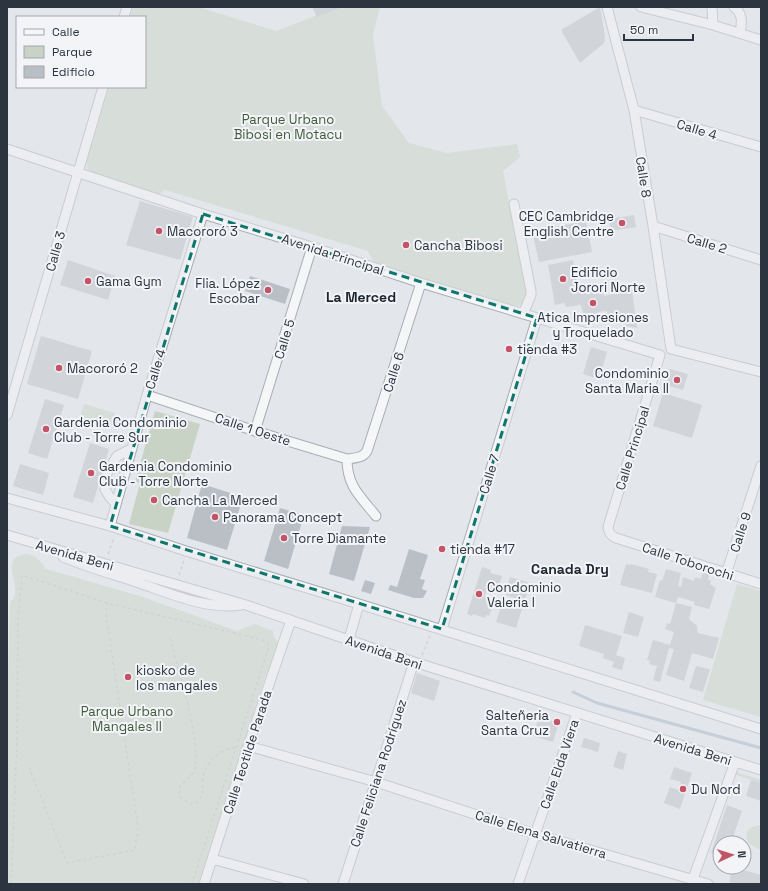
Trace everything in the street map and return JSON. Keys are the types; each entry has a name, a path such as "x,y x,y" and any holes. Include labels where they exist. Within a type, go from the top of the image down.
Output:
{"street":[{"name":"Calle 8","path":"607,7 634,110 671,349"},
{"path":"641,7 713,25 761,40"},
{"path":"712,7 713,25"},
{"path":"734,7 737,8 741,16 742,23 740,33"},
{"name":"Calle 3","path":"7,415 103,88"},
{"name":"Calle 4","path":"634,110 761,148"},
{"name":"Avenida Principal","path":"7,149 203,214 312,247 421,283 660,355"},
{"path":"514,204 531,291 531,295 523,314"},
{"name":"Calle 4","path":"110,526 147,395 203,214"},
{"name":"Calle 2","path":"653,226 761,260"},
{"name":"Calle 5","path":"255,431 312,247"},
{"name":"Calle 6","path":"360,457 365,455 367,451 421,283"},
{"name":"Calle 7","path":"438,628 536,318"},
{"path":"660,355 671,349 761,372"},
{"name":"Calle Principal","path":"616,538 611,536 608,527 660,355"},
{"name":"Calle 1 Oeste","path":"147,395 255,431 347,459 360,457"},
{"path":"116,504 108,496 105,489 107,473 117,456 132,450"},
{"path":"347,459 347,468 351,484 376,516"},
{"name":"Calle 9","path":"726,574 761,466"},
{"path":"7,498 110,526 186,551 761,729"},
{"name":"Avenida Beni","path":"7,535 246,605 416,663 761,770"},
{"name":"Calle Toborochi","path":"616,538 761,584"},
{"path":"348,639 359,604"},
{"name":"Calle Teotilde Parada","path":"204,884 248,746 291,620"},
{"name":"Calle Feliciana Rodríguez","path":"343,884 416,663"},
{"name":"Calle Elda Viera","path":"518,884 577,713"},
{"name":"Calle Elena Salvatierra","path":"248,746 376,782 535,834 708,884"},
{"path":"693,879 735,762"},
{"path":"212,860 304,884"}],"path":[{"path":"107,557 114,535"},
{"path":"178,578 184,560"},
{"path":"11,884 17,741 18,622 22,575 107,603 170,617 267,642 269,646 266,657 192,884"},
{"path":"29,767 67,863 135,850 138,827 106,615 107,603"},
{"path":"416,663 438,628"},
{"path":"170,638 192,727 196,754 193,771 188,779 180,786 179,796 190,804 197,802 203,794 202,778 210,761 220,752 236,747"}],"highlighted area":[{"path":"203,214 537,318 442,629 110,526"}],"green space":[{"name":"Parque Urbano Bibosi en Motacu","path":"133,7 198,7 276,31 339,7 380,7 373,35 382,106 409,143 447,153 517,144 520,157 503,171 526,291 524,302 519,306 512,305 374,263 368,251 165,190 158,195 90,173 87,167 87,160 109,88 146,88 146,16 130,16"},
{"path":"84,404 115,413 111,427 80,418"},
{"path":"155,411 200,424 168,533 129,524 140,483 135,482"},
{"name":"Parque Urbano Mangales II","path":"27,554 39,560 45,567 43,568 143,597 237,631 255,624 273,631 274,637 281,647 265,677 198,884 7,884 7,728 10,602 14,596 15,589 12,564 14,559"},
{"path":"737,584 761,591 761,717 703,700"},
{"path":"734,771 761,780 761,783 733,774"},
{"path":"761,825 761,850 752,845 752,835 747,835 747,831 752,827"}],"building":[{"path":"312,7 342,7 317,17"},
{"path":"600,7 605,37 604,43 580,63 561,30"},
{"name":"Macororó 3","path":"140,201 193,217 180,260 126,245"},
{"name":"CEC Cambridge English Centre","path":"634,215 636,227 611,231 609,219"},
{"path":"586,221 592,252 539,262 532,231"},
{"name":"Gama Gym","path":"68,260 115,276 108,300 60,285"},
{"path":"573,260 579,293 603,288 604,296 632,290 637,328 626,326 625,314 608,318 607,311 598,312 599,319 583,314 581,305 566,307 564,303 555,305 548,265"},
{"name":"Flia. López Escobar","path":"250,276 290,289 285,304 245,291"},
{"name":"Macororó 2","path":"41,336 92,351 78,399 27,384"},
{"path":"591,347 607,352 599,379 583,374"},
{"name":"Condominio Santa Maria II","path":"670,369 688,374 683,390 666,385"},
{"path":"663,393 702,405 692,438 653,426"},
{"name":"Gardenia Condominio Club - Torre Sur","path":"45,399 64,405 47,459 28,453"},
{"name":"Gardenia Condominio Club - Torre Norte","path":"90,443 109,449 93,503 73,497"},
{"path":"20,464 49,473 43,495 13,486"},
{"name":"Panorama Concept","path":"202,484 243,497 227,550 187,538"},
{"name":"Torre Diamante","path":"280,508 304,515 288,569 264,561"},
{"path":"342,526 370,527 354,581 329,574"},
{"path":"409,549 428,555 420,579 425,580 422,589 427,591 423,598 414,598 388,590 390,585 397,587"},
{"path":"626,564 649,569 648,572 657,574 652,593 620,585"},
{"name":"Condominio Valeria I","path":"482,567 491,570 490,573 502,576 497,592 487,589 485,596 495,599 489,616 486,615 485,618 473,614 472,616 467,614"},
{"path":"666,569 681,573 678,586 681,587 683,577 694,581 695,577 701,579 702,573 710,574 708,580 711,580 710,584 716,588 709,609 694,605 695,602 678,597 676,603 655,597 660,580 662,581"},
{"name":"Condominio Valeria I","path":"510,577 530,583 516,628 496,622 503,600 516,604 517,599 504,594"},
{"path":"365,580 375,583 371,594 361,591"},
{"path":"676,603 692,607 689,619 697,626 698,633 719,638 713,659 692,653 684,681 666,675 674,649 669,648 660,682 653,680 657,666 649,664 650,661 647,660 653,640 670,645 674,632 665,629 667,623 670,624"},
{"path":"629,612 644,617 638,637 623,633"},
{"path":"585,625 622,636 616,655 625,658 622,670 612,667 614,662 603,658 604,654 579,646"},
{"path":"696,666 710,669 703,692 689,688"},
{"path":"417,673 440,681 434,701 411,693"},
{"path":"539,717 559,723 553,742 533,736"},
{"path":"584,738 600,743 598,752 581,747"},
{"path":"618,751 627,754 623,770 613,767"},
{"name":"Du Nord","path":"674,767 692,773 680,809 664,803 670,787 679,790 681,782 670,779"},
{"path":"751,780 761,783 761,801 746,796"},
{"path":"727,805 742,811 734,835 717,835"},
{"path":"752,872 761,875 761,884 738,884 729,882 731,875 752,875"}],"waterway":[{"path":"573,692 597,703 761,748"}],"place":[{"name":"CEC Cambridge English Centre","path":"622,223"},
{"name":"Macororó 3","path":"159,231"},
{"name":"Cancha Bibosi","path":"406,245"},
{"name":"Edificio Jorori Norte","path":"563,279"},
{"name":"Gama Gym","path":"88,281"},
{"name":"Flia. López Escobar","path":"268,290"},
{"name":"Atica Impresiones y Troquelado","path":"593,303"},
{"name":"tienda #3","path":"509,349"},
{"name":"Macororó 2","path":"59,368"},
{"name":"Condominio Santa Maria II","path":"677,380"},
{"name":"Gardenia Condominio Club - Torre Sur","path":"46,429"},
{"name":"Gardenia Condominio Club - Torre Norte","path":"91,473"},
{"name":"Cancha La Merced","path":"154,500"},
{"name":"Panorama Concept","path":"215,517"},
{"name":"Torre Diamante","path":"284,538"},
{"name":"tienda #17","path":"442,549"},
{"name":"Condominio Valeria I","path":"479,594"},
{"name":"kiosko de los mangales","path":"128,677"},
{"name":"Salteñeria Santa Cruz","path":"557,722"},
{"name":"Du Nord","path":"683,789"}],"district":[{"name":"La Merced","path":"361,297"},
{"name":"Canada Dry","path":"570,569"}]}
